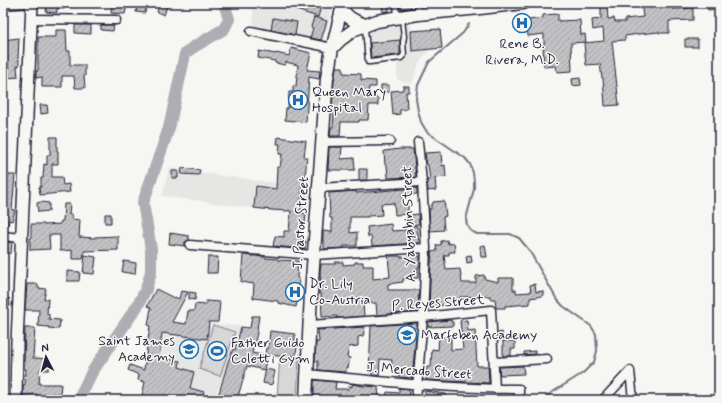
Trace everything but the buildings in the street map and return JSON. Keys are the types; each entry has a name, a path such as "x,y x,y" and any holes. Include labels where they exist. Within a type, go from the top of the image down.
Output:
{"main road":[{"path":"16,399 31,3"},
{"path":"332,48 347,34 355,29 377,21 399,17 417,9 480,8 523,3"},
{"path":"342,5 347,16 365,25"},
{"path":"332,48 342,5"},
{"name":"J. Pastor Street","path":"306,400 322,142 327,78 332,48"}],"street":[{"path":"3,5 31,3"},
{"path":"31,19 116,20"},
{"path":"251,30 332,48"},
{"path":"322,142 390,142"},
{"name":"A. Yabyabin Street","path":"416,400 423,317 426,248 418,142"},
{"path":"319,188 422,182"},
{"path":"3,236 21,238"},
{"path":"190,245 314,256 426,248"},
{"name":"P. Reyes Street","path":"310,324 423,317 491,310 495,389"},
{"path":"494,362 547,358"},
{"path":"603,400 630,371 633,400"},
{"name":"J. Mercado Street","path":"307,374 417,385 519,389 519,400"}],"lane":[{"path":"365,25 368,62 401,58 404,55 404,37 396,3"}],"shaded area":[{"path":"252,3 334,3 323,42 254,27"},
{"path":"410,25 412,51 429,50 419,63 412,84 397,80 397,63 365,67 363,32 374,29"},
{"path":"169,168 310,188 309,208 287,206 286,213 162,196"},
{"name":"Saint James Academy","path":"158,320 209,326 212,324 241,326 216,395 205,392 203,400 171,399 175,385 142,371 149,326 157,327"},
{"name":"Marfeben Academy","path":"419,322 416,351 395,347 397,323"},
{"name":"Father Guido Coletti Gym","path":"213,325 235,332 220,376 199,369"},
{"path":"280,357 299,359 297,398 277,396"}],"waterway":[{"path":"78,400 92,372 138,305 146,289 151,272 151,249 143,203 169,128 185,54 192,48 224,29 229,19 224,3"},
{"path":"469,24 463,33 429,62 418,85 416,99 418,111 421,122 427,132 465,158 470,164 473,173 474,189 466,219 467,225 471,231 477,234 510,234 519,238 529,250 556,298 563,306 591,326 596,334 597,351 594,362 583,373 548,395 546,400"}],"place":[{"name":"Rene B. Rivera, M.D.","path":"522,23"},
{"name":"Queen Mary Hospital","path":"298,100"},
{"name":"Dr. Lily Co-Austria","path":"295,292"},
{"name":"Marfeben Academy","path":"407,335"},
{"name":"Saint James Academy","path":"189,349"},
{"name":"Father Guido Coletti Gym","path":"217,351"}]}
